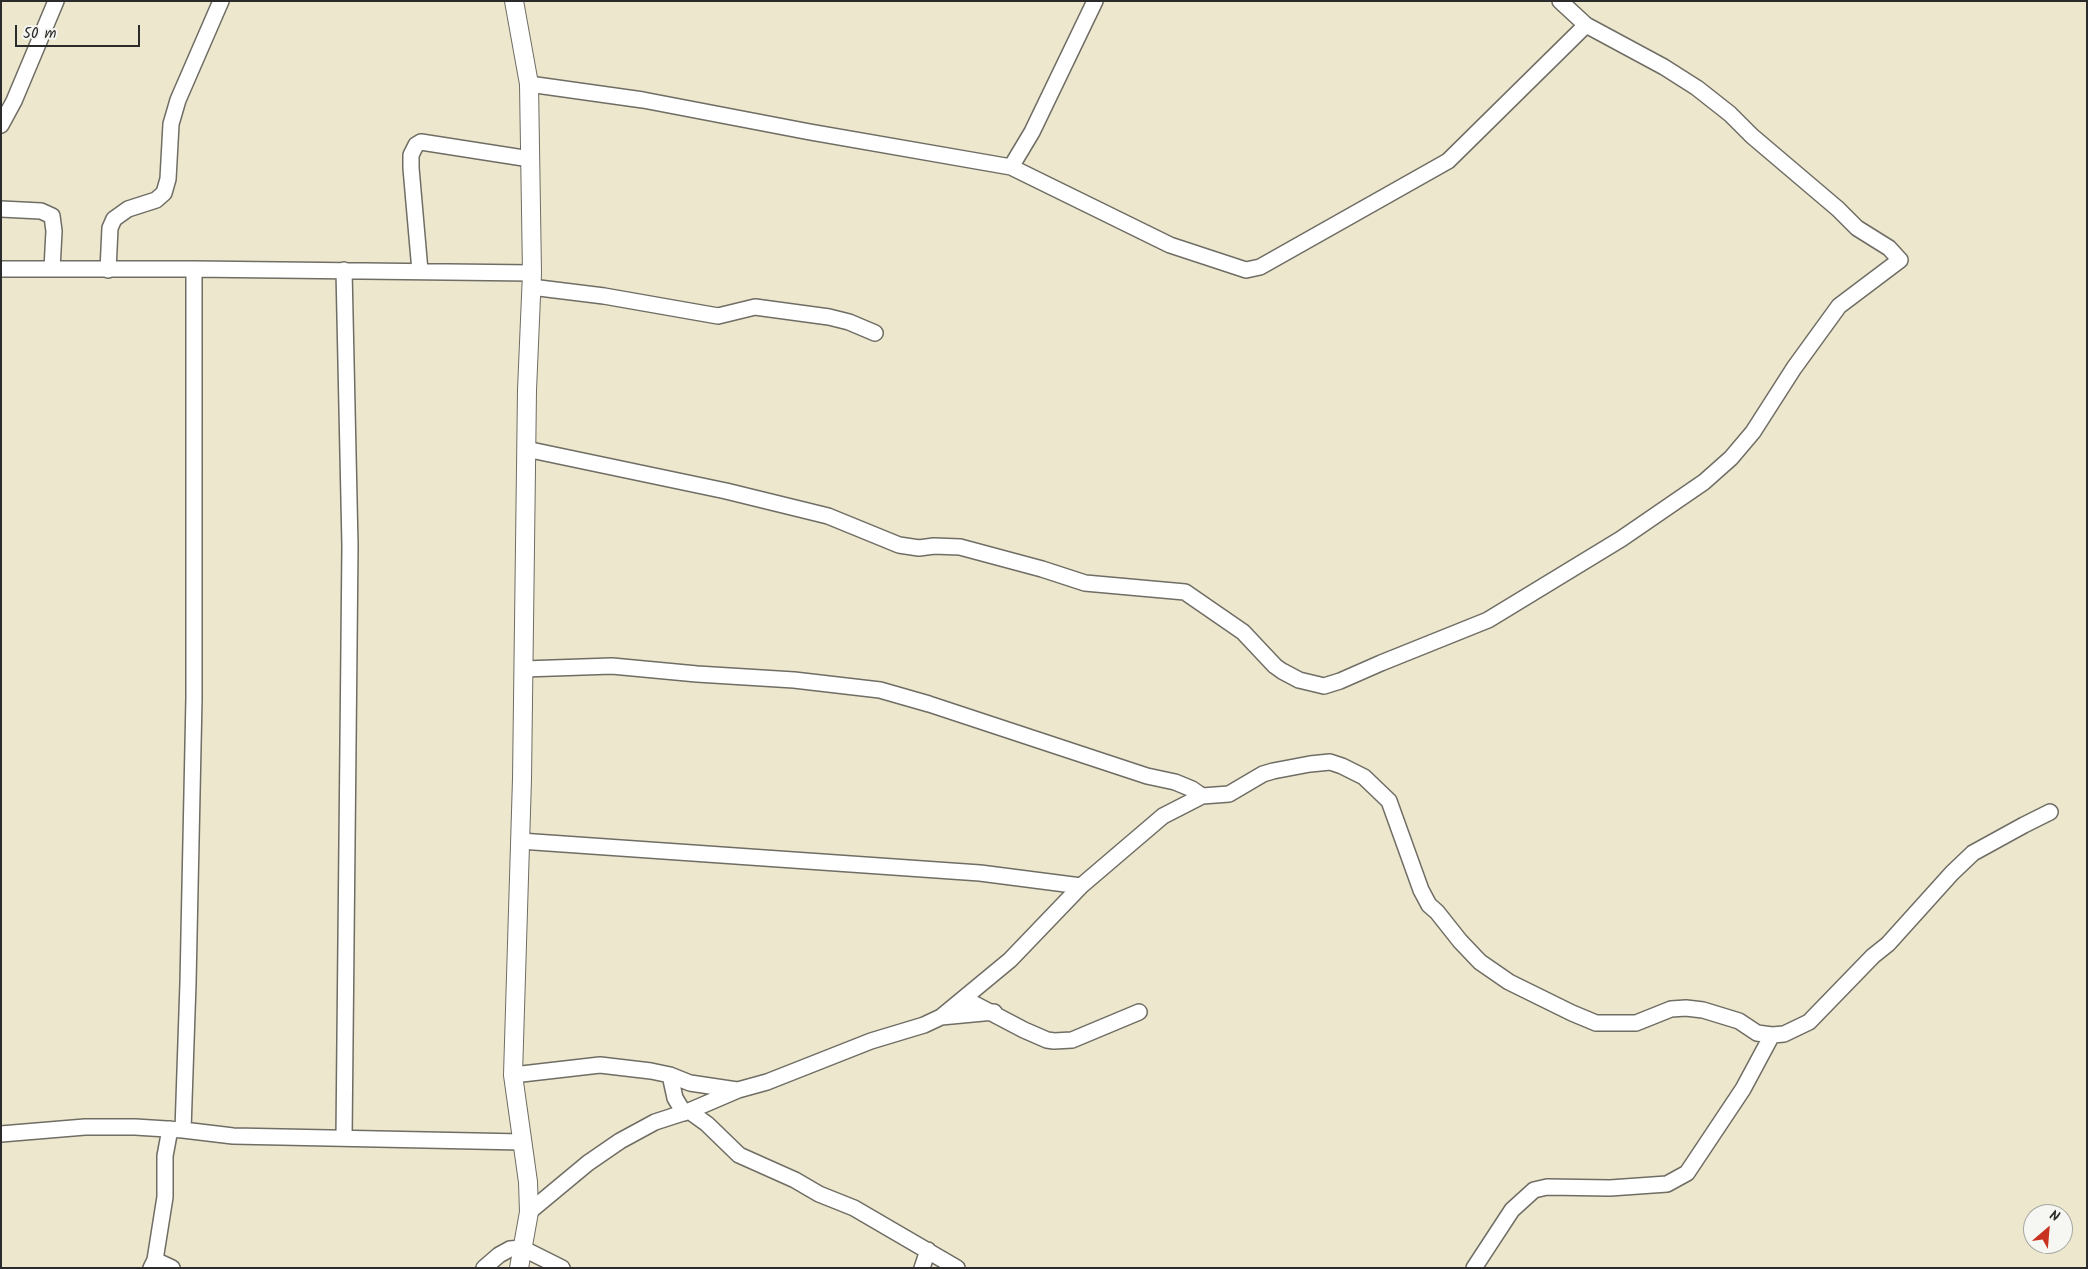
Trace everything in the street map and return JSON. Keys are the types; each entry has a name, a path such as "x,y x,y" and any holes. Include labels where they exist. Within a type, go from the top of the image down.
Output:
{"street":[{"path":"1,125 14,101 56,1"},
{"path":"108,270 110,228 114,219 128,210 156,200 164,193 168,178 172,124 178,100 221,1"},
{"path":"514,1 529,84 532,280 526,449 520,841 512,1075 522,1142 529,1212 519,1268"},
{"path":"1011,166 1032,132 1095,1"},
{"path":"526,449 726,491 828,516 899,545 919,548 934,546 960,547 1042,569 1085,583 1186,592 1243,632 1275,666 1299,680 1324,686 1340,682 1380,663 1422,648 1488,620 1621,539 1704,482 1732,458 1753,432 1794,368 1839,306 1900,260 1889,248 1857,228 1838,209 1752,136 1730,114 1697,88 1664,67 1586,25 1560,1"},
{"path":"529,84 643,100 810,132 1011,166 1170,245 1246,270 1260,267 1448,161 1586,25"},
{"path":"420,271 411,168 411,155 416,145 421,142 530,159"},
{"path":"1,209 41,211 52,216 54,231 52,269"},
{"path":"172,1268 153,1264 165,1197 165,1156 176,1129 188,983 194,698 194,269"},
{"path":"1,270 420,271 532,280 604,296 718,316 755,308 829,316 875,333"},
{"path":"344,270 350,546 344,1138"},
{"path":"524,669 612,666 794,680 880,690 929,704 1147,776 1175,782 1192,789 1202,796"},
{"path":"529,1212 588,1163 620,1141 655,1122 687,1112 738,1090 767,1082 871,1041 924,1025 941,1017 1010,960 1081,886 1163,816 1202,796 1229,794 1263,774 1282,769 1323,763 1342,766 1364,777 1390,801 1420,890 1429,905 1444,918 1460,941 1480,962 1502,978 1550,1003 1596,1023 1636,1023 1672,1009 1686,1008 1703,1010 1739,1021 1757,1033 1772,1035 1784,1034 1809,1022 1873,956 1888,944 1952,873 1973,853 2050,812"},
{"path":"520,841 980,873 1081,886"},
{"path":"965,998 994,1012 1024,1030 1054,1041 1072,1040 1139,1012"},
{"path":"941,1017 994,1012"},
{"path":"1474,1268 1512,1210 1534,1190 1547,1187 1610,1188 1667,1184 1687,1173 1743,1089 1772,1035"},
{"path":"512,1075 600,1065 670,1075 690,1083 738,1090"},
{"path":"670,1075 675,1098 687,1112 707,1124 739,1155 795,1180 819,1194 854,1208 957,1268"},
{"path":"1,1134 85,1126 176,1129 233,1136 522,1142"},
{"path":"484,1268 499,1255 510,1249 522,1248 562,1268"},
{"path":"922,1268 928,1250"}]}
